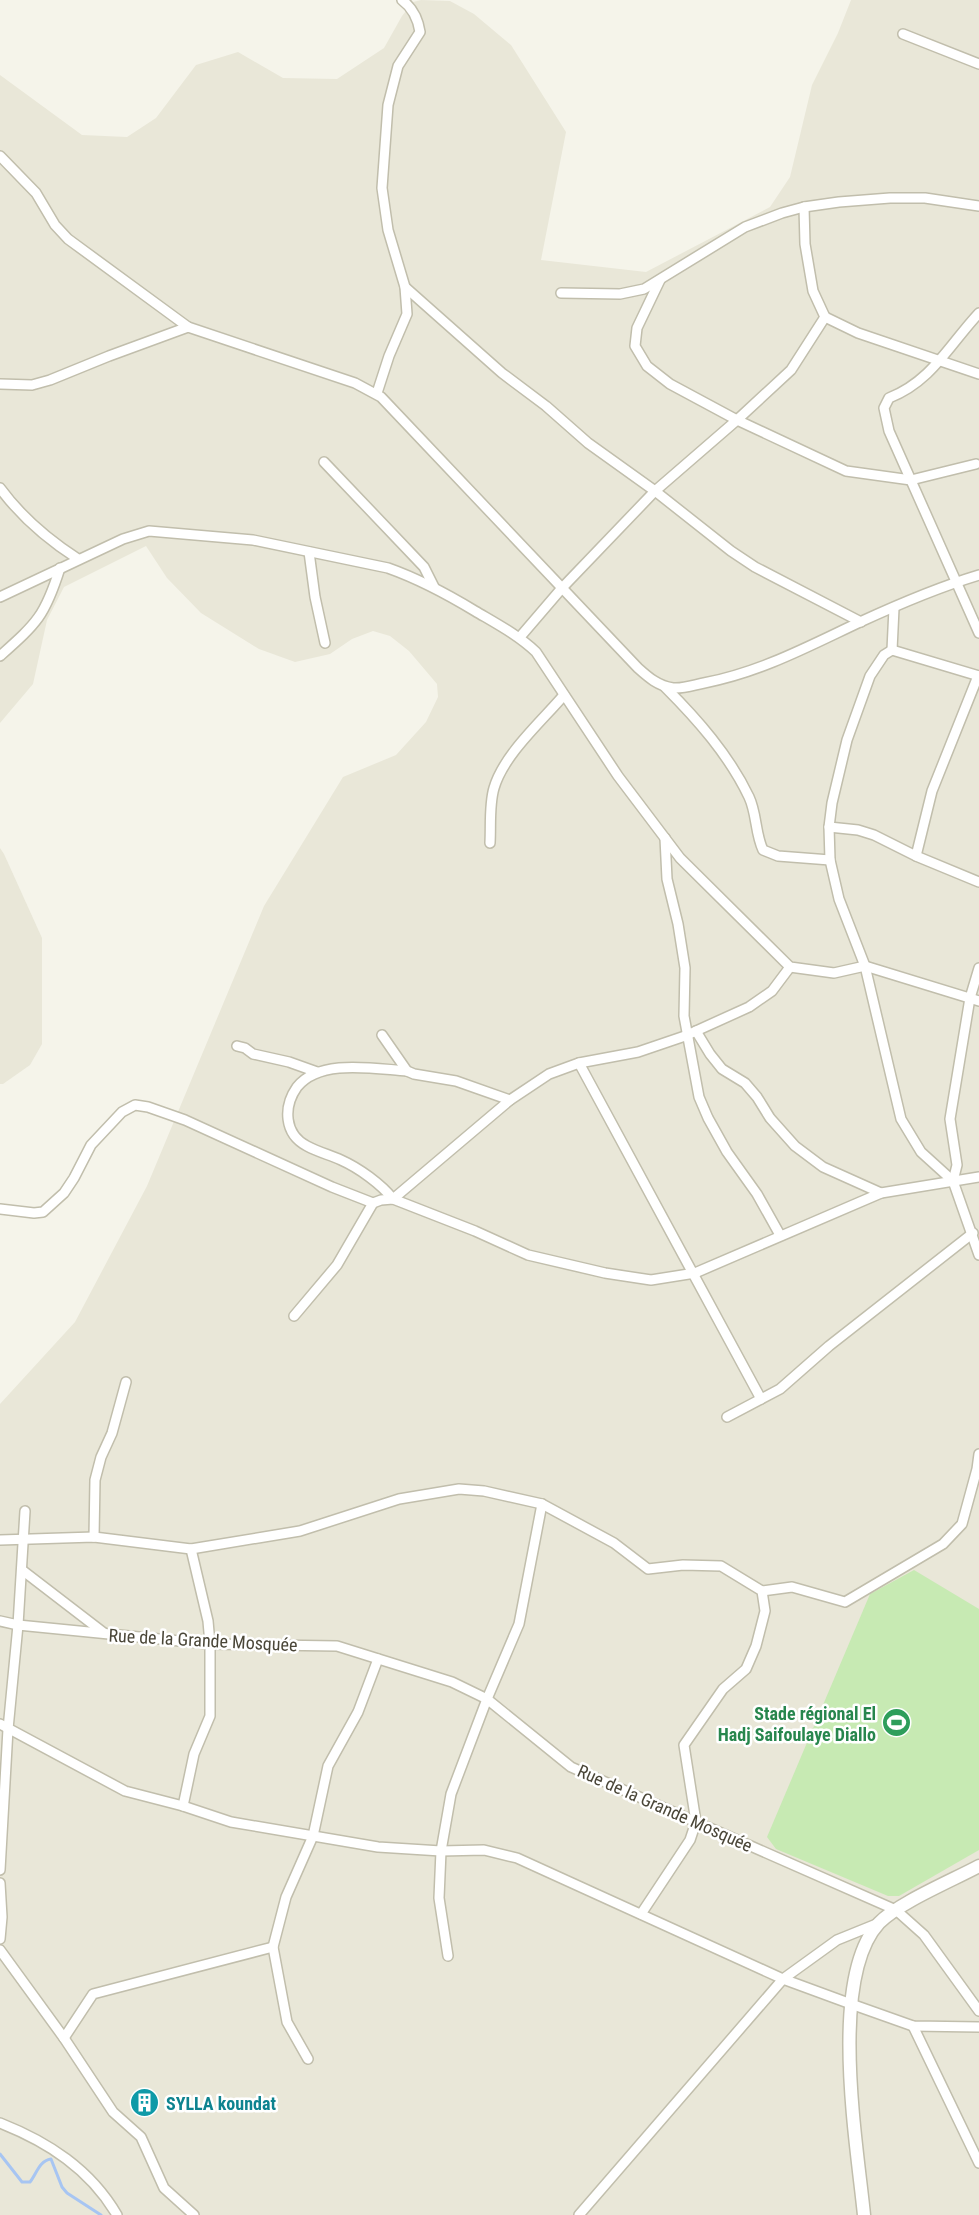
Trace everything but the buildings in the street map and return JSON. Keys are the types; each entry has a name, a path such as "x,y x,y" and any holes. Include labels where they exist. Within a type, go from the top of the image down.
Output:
{"street":[{"path":"377,393 383,371 407,314 405,287 388,230 382,188 388,105 392,85 398,66 420,32 418,21 408,4 402,0"},
{"path":"903,34 979,64"},
{"path":"0,156 36,193 55,225 68,239 188,327 356,383 377,393 638,668 663,686 694,717 729,763 749,796 758,822 763,850 778,856 830,860"},
{"path":"561,293 620,294 644,289 745,227 804,207 890,198 925,198 979,206"},
{"path":"804,207 805,244 813,291 825,317 858,333 979,374"},
{"path":"660,280 635,337 635,346 647,366 670,384 737,420 846,471 911,480 976,464"},
{"path":"405,287 502,373 546,406 588,443 655,491 731,551 756,567 861,622"},
{"path":"979,312 940,362 912,387 889,398 884,408 889,431 979,633"},
{"path":"520,637 562,588 655,491 791,370 825,317"},
{"path":"0,384 32,385 50,380 188,327"},
{"path":"324,462 424,567 434,587"},
{"path":"0,488 27,521 45,537 78,559"},
{"path":"0,597 123,539 149,531 253,540 388,568 434,587 520,637 536,652 618,776 680,858 790,967 834,973 865,966 975,999"},
{"path":"309,552 315,597 325,643"},
{"path":"0,656 31,629 41,616 48,605 60,568"},
{"path":"663,686 682,688 722,680 764,667 861,622 956,582 979,575"},
{"path":"892,650 894,608"},
{"path":"916,856 932,791 979,676 892,650 884,655 870,676 851,729 832,802 829,827 830,860 839,899 865,966 901,1119 921,1152 953,1181 979,1255"},
{"path":"490,843 494,790 497,780 511,756 564,695"},
{"path":"829,827 858,830 873,835 979,882"},
{"path":"665,838 667,879 678,924 685,968 686,985 683,1004 692,1032 694,1077 699,1097 708,1119 727,1152 757,1194 780,1236"},
{"path":"393,1199 510,1100 549,1074 579,1063 638,1052 749,1007 772,991 790,967"},
{"path":"953,1181 957,1165 950,1119 975,999 979,968"},
{"path":"692,1032 722,1069 745,1083 770,1118 795,1146 823,1167 881,1193"},
{"path":"382,1035 407,1071"},
{"path":"237,1046 253,1054 289,1062 317,1072"},
{"path":"579,1063 695,1273 761,1399"},
{"path":"393,1199 387,1191 343,1161 305,1146 296,1138 286,1114 297,1088 317,1072 345,1067 407,1071 456,1081 510,1100"},
{"path":"0,1209 43,1212 64,1193 91,1144 122,1112 135,1105 148,1107 185,1120 373,1203"},
{"path":"294,1317 337,1265 373,1203 381,1200 393,1199 475,1231 528,1255 605,1273 651,1280 695,1273 881,1193 979,1177"},
{"path":"727,1417 780,1389 829,1346 973,1233"},
{"path":"94,1537 95,1480 101,1457 112,1433 126,1382"},
{"path":"0,1540 94,1537 191,1549 300,1531 399,1499 459,1490 484,1491 542,1504 615,1543 648,1569 683,1565 721,1566 762,1592 792,1587 845,1602 943,1544 962,1524 978,1469 979,1454"},
{"path":"448,1956 439,1898 441,1851 451,1794 487,1699 519,1624 542,1504"},
{"path":"0,1870 4,1726 18,1625 26,1511"},
{"path":"183,1806 194,1755 210,1716 208,1622 191,1549"},
{"path":"22,1570 105,1634"},
{"path":"641,1914 690,1840 696,1822 684,1745 723,1689 746,1669 756,1646 765,1611 762,1592"},
{"name":"Rue de la Grande Mosquée","path":"0,1621 18,1625 210,1644 338,1646 452,1682 487,1699 571,1767 896,1910 924,1935 979,2011"},
{"path":"308,2059 287,2022 273,1947 286,1897 313,1836 328,1766 358,1712 378,1659"},
{"path":"4,1726 125,1791 183,1806 231,1822 378,1847 441,1851 484,1850 517,1858 783,1979 851,2004 913,2026 979,2027"},
{"path":"579,2215 783,1979 837,1940 879,1923 896,1910 979,1866"},
{"path":"0,1882 2,1917 0,1939"},
{"path":"864,2215 850,2072 851,2004 856,1969 867,1942 879,1923"},
{"path":"64,2038 93,1994 273,1947"},
{"path":"0,1950 64,2038 113,2112 141,2137 164,2188 194,2215"},
{"path":"913,2026 979,2163"},
{"path":"0,2123 33,2136 74,2163 106,2196 117,2215"}],"shaded area":[{"path":"851,0 979,0 979,2215 0,2215 0,1404 75,1322 147,1186 264,906 343,777 396,755 426,722 438,697 437,684 409,651 390,636 373,631 352,639 330,654 295,662 259,649 201,613 167,578 146,546 64,587 47,620 33,684 0,723 0,75 82,135 127,137 156,118 196,65 238,52 283,78 337,79 384,48 402,16 413,2 450,1 474,14 511,45 566,132 541,260 646,272 770,207 790,177 812,85 838,33"},
{"path":"0,848 42,938 42,1044 30,1065 3,1084 0,1084"}],"green space":[{"name":"Stade régional El Hadj Saifoulaye Diallo","path":"914,1570 979,1609 979,1850 899,1896 888,1896 776,1849 767,1837 870,1594"}],"waterway":[{"path":"0,2154 22,2182 30,2182 41,2165 51,2159 62,2187 67,2193 101,2215"}],"place":[{"name":"Stade régional El Hadj Saifoulaye Diallo","path":"897,1723"},
{"name":"SYLLA koundat","path":"145,2103"}]}
